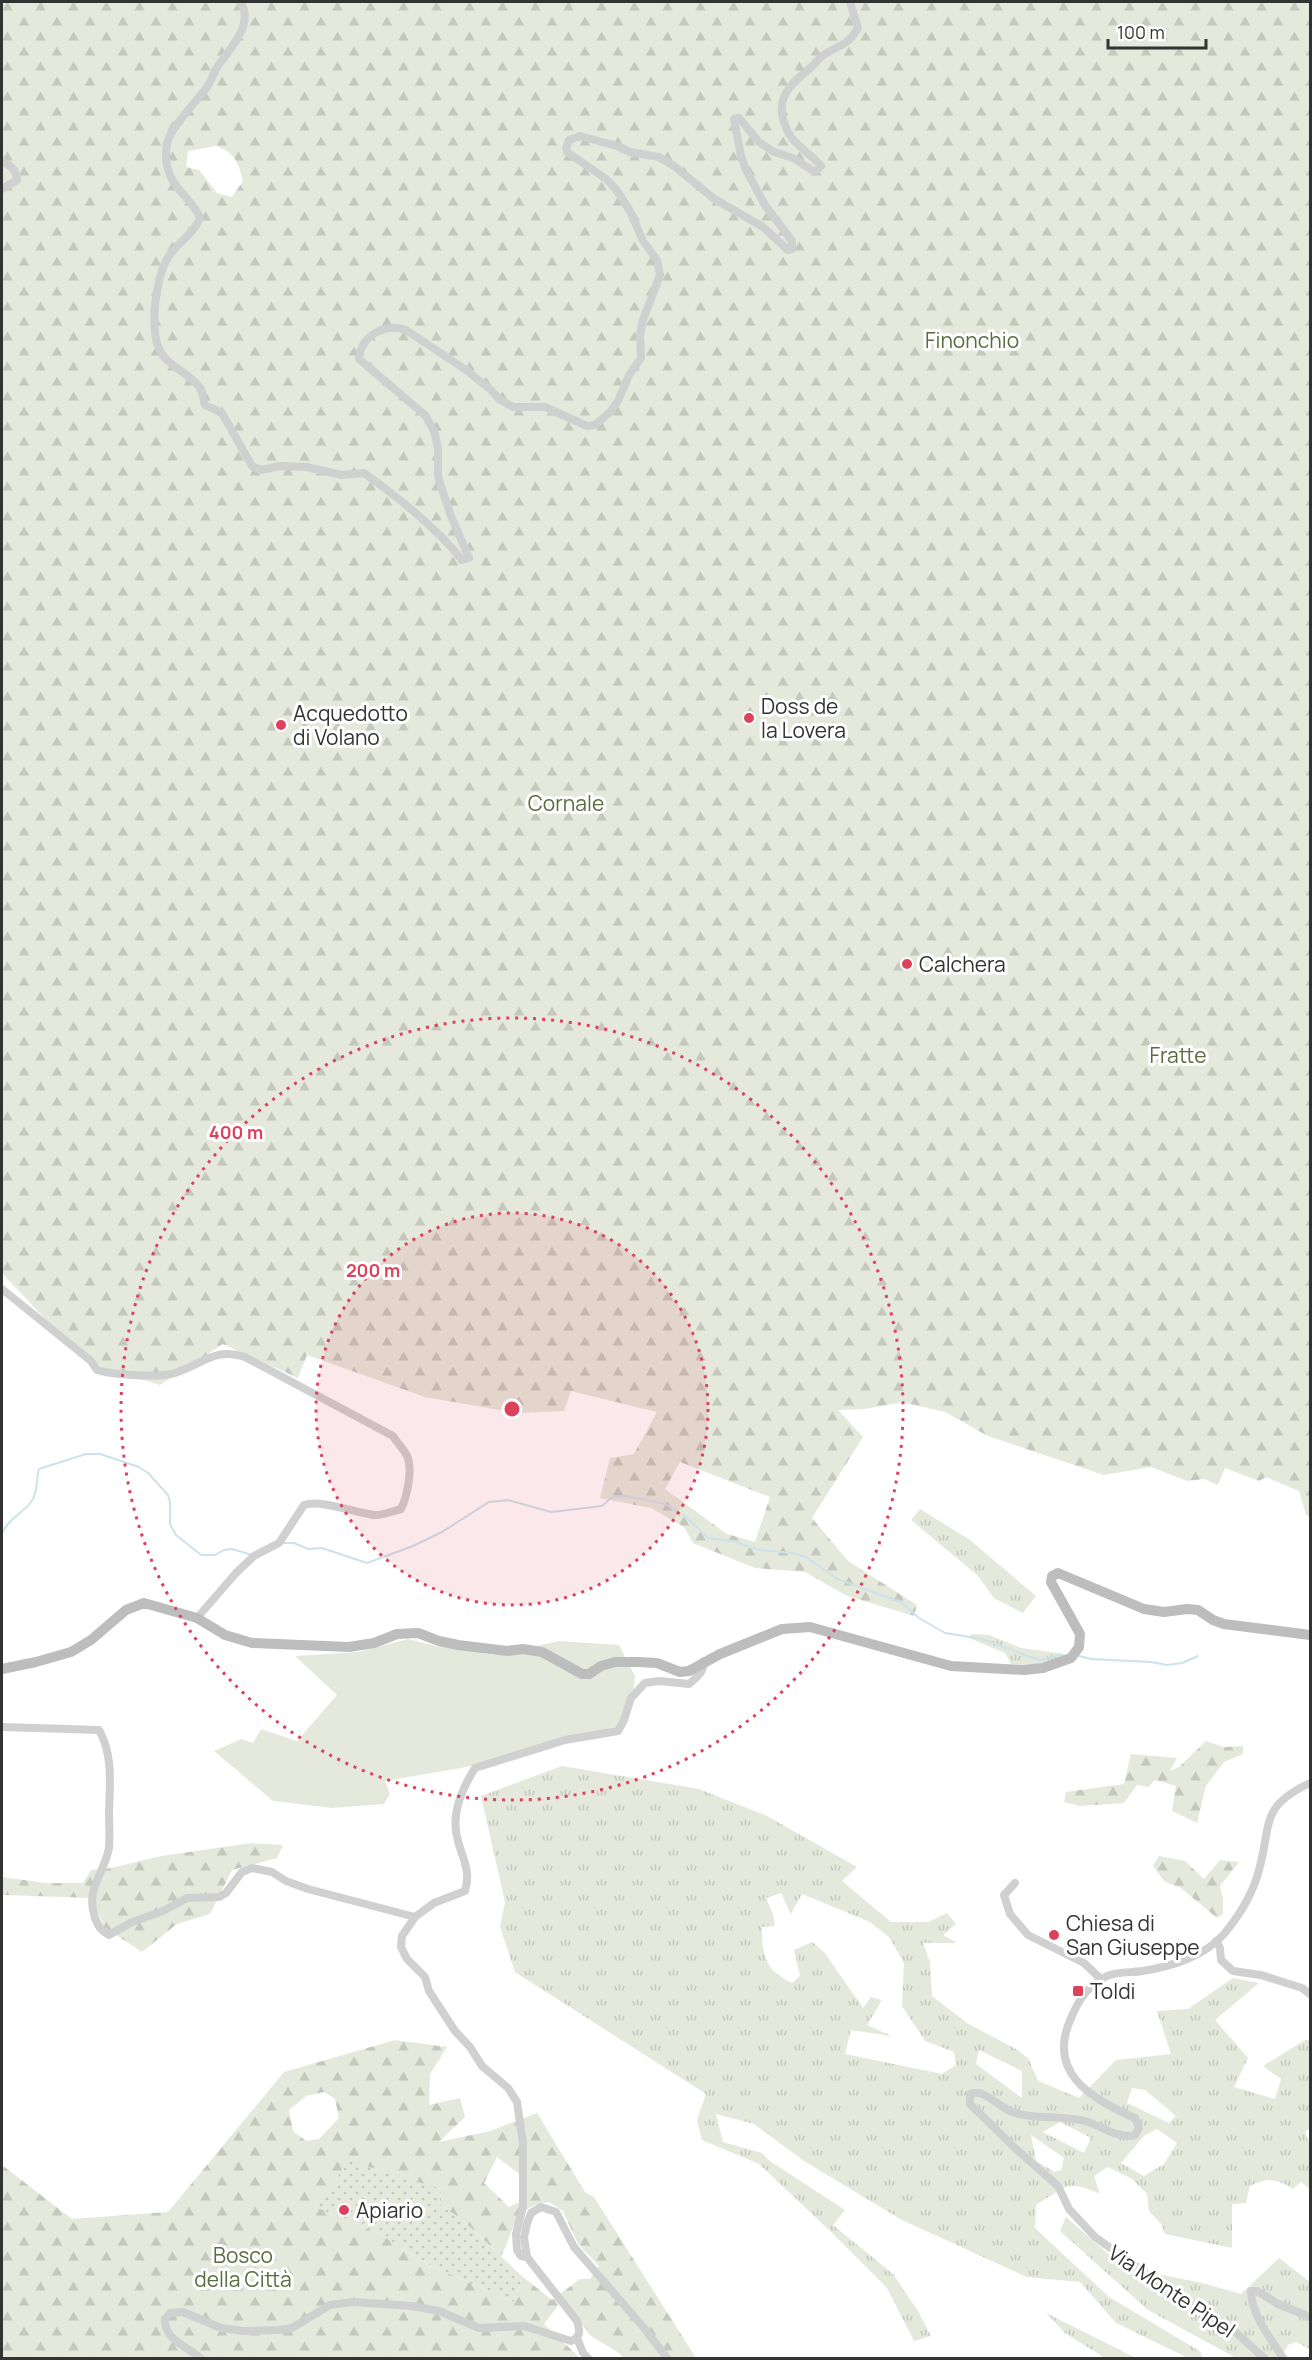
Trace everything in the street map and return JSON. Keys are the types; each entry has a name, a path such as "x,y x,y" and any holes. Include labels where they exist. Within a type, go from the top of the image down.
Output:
{"street":[{"path":"240,2 243,14 242,29 236,44 218,65 210,83 168,140 166,159 169,174 200,218 188,237 170,253 163,266 154,325 156,345 165,358 201,389 205,405 222,413 252,466 261,470 280,466 306,467 342,475 364,473 447,542 462,560 469,558 438,477 438,448 434,431 425,415 359,359 363,344 374,332 397,327 406,330 466,370 491,390 498,399 513,407 546,407 587,426 595,425 610,412 618,401 629,375 641,358 642,320 660,275 657,260 615,188 567,152 569,140 580,136 630,152 659,157 680,170 713,198 763,227 788,250 792,249 792,241 765,205 746,170 734,119 739,118 759,142 774,152 793,158 815,172 821,166 789,133 781,102 797,77 820,57 850,41 858,28 850,2"},
{"path":"2,161 11,166 17,174 17,180 2,189"},
{"path":"2,1289 91,1361 97,1370 108,1374 161,1376 190,1367 216,1354 232,1353 245,1357 393,1436 406,1453 409,1459 408,1496 401,1509 376,1515 309,1503 304,1505 279,1543 254,1556 197,1618"},
{"path":"2,1670 71,1652 99,1635 126,1610 144,1603 197,1618 225,1635 252,1643 348,1647 374,1643 397,1634 418,1633 458,1645 507,1651 523,1649 542,1652 582,1674 589,1674 602,1666 626,1662 657,1663 680,1672 689,1671 704,1661 782,1629 810,1628 951,1666 1024,1670 1043,1668 1071,1658 1076,1653 1080,1642 1080,1634 1051,1582 1052,1576 1058,1573 1144,1609 1164,1612 1198,1610 1224,1624 1311,1635"},
{"path":"527,2257 521,2256 516,2242 523,2207 523,2130 517,2102 508,2088 482,2066 455,2031 429,1991 425,1977 402,1952 402,1936 415,1917 434,1903 465,1891 469,1878 455,1826 462,1789 475,1768 565,1740 618,1731 631,1698 645,1683 659,1681 689,1684 700,1675 704,1668 704,1661"},
{"path":"2,1727 92,1729 99,1730 103,1736 111,1776 109,1848 92,1891 92,1901 98,1926 109,1935 132,1922 163,1911 187,1898 219,1897 226,1893 242,1872 252,1868 272,1872 286,1881 318,1891 415,1917"},
{"path":"1015,1883 1004,1895 1010,1914 1019,1925 1039,1941 1084,1963 1102,1980 1119,1973 1144,1971 1190,1959 1216,1941 1240,1912 1253,1888 1259,1870 1266,1830 1274,1809 1287,1795 1311,1783"},
{"path":"1216,1941 1220,1948 1221,1960 1233,1971 1261,1975 1311,1994"},
{"name":"Via Monte Pipel","path":"1102,1980 1080,1999 1067,2026 1063,2041 1065,2064 1096,2099 1135,2118 1138,2128 1135,2135 1125,2137 1089,2122 1072,2118 1019,2114 998,2105 981,2092 975,2091 970,2094 970,2104 1058,2186 1069,2209 1095,2237 1168,2292 1231,2328 1264,2358"},
{"path":"588,2358 583,2353 577,2338 579,2334 577,2321 527,2257 524,2237 531,2213 541,2207 556,2212 574,2247 667,2358"},
{"path":"1283,2358 1263,2325 1251,2299 1251,2291 1257,2291 1278,2304 1311,2317"},
{"path":"200,2358 168,2334 164,2326 165,2319 170,2313 183,2312 221,2328 243,2331 279,2330 292,2328 330,2306 352,2302 412,2306 438,2311 479,2328 524,2326 571,2341 577,2338"}],"green space":[{"name":"Finonchio","path":"2,2 1310,2 1310,1517 1306,1515 1299,1491 1266,1477 1259,1481 1225,1468 1218,1485 1204,1479 1187,1481 1151,1467 1104,1475 988,1436 945,1412 902,1402 865,1409 838,1410 863,1437 812,1518 848,1561 917,1605 914,1616 847,1596 805,1572 755,1568 693,1543 684,1527 651,1508 600,1498 610,1458 634,1454 657,1412 571,1391 564,1411 517,1413 425,1397 307,1355 298,1378 223,1344 160,1385 102,1368 45,1319 2,1273","holes":["216,146 232,155 239,168 243,181 232,197 217,193 199,170 186,167 188,151","680,1462 770,1497 755,1542 727,1534 665,1489"]},
{"path":"920,1509 970,1540 1036,1596 1023,1613 994,1598 977,1575 911,1520"},
{"path":"971,1634 989,1635 1021,1648 1065,1654 1063,1659 1045,1666 1011,1664 1005,1653 969,1638"},
{"path":"408,1639 494,1655 559,1641 619,1645 635,1676 633,1702 623,1725 467,1767 385,1781 390,1794 384,1804 332,1808 273,1801 214,1751 241,1739 253,1743 261,1729 297,1741 337,1695 295,1656 358,1652"},
{"path":"1206,1741 1224,1747 1243,1746 1243,1754 1224,1762 1206,1786 1197,1823 1172,1811 1176,1786 1155,1780 1148,1787 1137,1785 1124,1803 1080,1806 1064,1802 1066,1792 1124,1784 1131,1754 1177,1758 1170,1771 1179,1767"},
{"path":"562,1766 699,1789 767,1816 857,1867 842,1881 891,1922 928,1922 947,1913 956,1924 943,1935 957,1943 923,1943 930,1962 932,1996 967,2023 1016,2049 1028,2058 1038,2081 1079,2098 1116,2060 1171,2054 1157,2011 1188,2009 1233,1978 1259,1983 1215,2020 1248,2058 1234,2087 1275,2099 1281,2079 1263,2066 1305,2040 1310,2040 1310,2128 1305,2132 1310,2145 1310,2189 1301,2182 1293,2189 1272,2180 1250,2186 1246,2203 1232,2204 1232,2248 1165,2234 1161,2224 1149,2211 1147,2194 1132,2179 1108,2167 1094,2176 1100,2194 1080,2187 1066,2187 1036,2205 1035,2228 1109,2297 1201,2352 1202,2358 1188,2358 1116,2323 1080,2282 1027,2277 902,2220 804,2161 754,2124 716,2114 723,2142 762,2153 770,2161 845,2210 833,2225 893,2274 918,2311 931,2336 914,2341 887,2288 828,2229 759,2164 702,2140 697,2120 706,2094 515,1972 500,1927 505,1902 481,1796","holes":["781,1893 791,1914 802,1894 870,1922 889,1937 904,1963 902,2006 925,2041 954,2052 956,2065 942,2074 845,2054 851,2030 891,2036 867,2025 882,2000 871,1997 863,2008 824,1952 812,1942 794,1950 800,1976 792,1983 776,1973 764,1953 762,1927 775,1926 766,1898","979,2050 1022,2071 1022,2098 976,2064","1132,2088 1145,2090 1176,2116 1169,2123 1127,2103","1060,2122 1091,2138 1084,2153 1043,2132","1157,2129 1177,2143 1164,2164 1144,2176 1121,2163 1144,2136","1031,2135 1064,2158 1061,2170 1055,2172 1036,2161"]},
{"path":"252,1843 283,1845 277,1858 232,1870 210,1914 177,1924 142,1952 104,1927 92,1898 2,1895 2,1877 46,1883 83,1883 91,1870 111,1868 161,1856"},
{"path":"1159,1856 1185,1861 1204,1879 1220,1860 1239,1862 1220,1886 1223,1914 1217,1918 1181,1888 1165,1882 1153,1866"},
{"name":"Bosco della Città","path":"395,2040 447,2047 430,2074 429,2105 460,2098 465,2117 439,2142 490,2131 537,2113 585,2192 594,2197 696,2358 624,2358 591,2336 563,2299 544,2324 580,2358 2,2358 2,2165 72,2219 168,2212 284,2072","holes":["324,2092 335,2099 339,2118 319,2139 306,2141 293,2131 289,2110 306,2096","497,2157 527,2180 526,2199 509,2207 484,2183","337,2179 441,2188 439,2204 461,2219 501,2256 522,2214 528,2208 549,2202 563,2211 578,2244 599,2266 590,2279 580,2279 552,2300 523,2277 513,2302 428,2264 380,2234 314,2206"]},
{"path":"346,2160 441,2189 439,2204 461,2219 523,2277 513,2302 428,2264 380,2234 313,2206 337,2179"},
{"path":"1066,2217 1123,2267 1202,2283 1241,2294 1279,2258 1310,2282 1310,2349 1296,2342 1288,2345 1284,2352 1288,2358 1236,2358 1148,2310 1060,2231"},
{"path":"1046,2313 1136,2358 1105,2358 1065,2333"}],"waterway":[{"path":"2,1533 33,1499 39,1469 86,1454 100,1454 139,1467 148,1473 168,1495 170,1524 176,1535 201,1555 215,1555 232,1549 252,1555"},
{"path":"282,1543 294,1543 308,1549 322,1548 367,1563 413,1546 442,1532 489,1502 508,1500 551,1512 602,1506 612,1497 626,1496 665,1504 686,1517 708,1538 733,1541 759,1550 793,1553 806,1557 837,1579 901,1602 919,1618 945,1633 982,1639 1039,1660 1061,1655"},
{"path":"1079,1656 1167,1665 1182,1663 1198,1656"}],"place":[{"name":"Doss de la Lovera","path":"749,718"},
{"name":"Acquedotto di Volano","path":"281,725"},
{"name":"Calchera","path":"907,964"},
{"name":"Chiesa di San Giuseppe","path":"1054,1935"},
{"name":"Toldi","path":"1078,1991"},
{"name":"Apiario","path":"344,2210"}],"park label":[{"name":"Cornale","path":"566,803"},
{"name":"Fratte","path":"1178,1055"}]}
